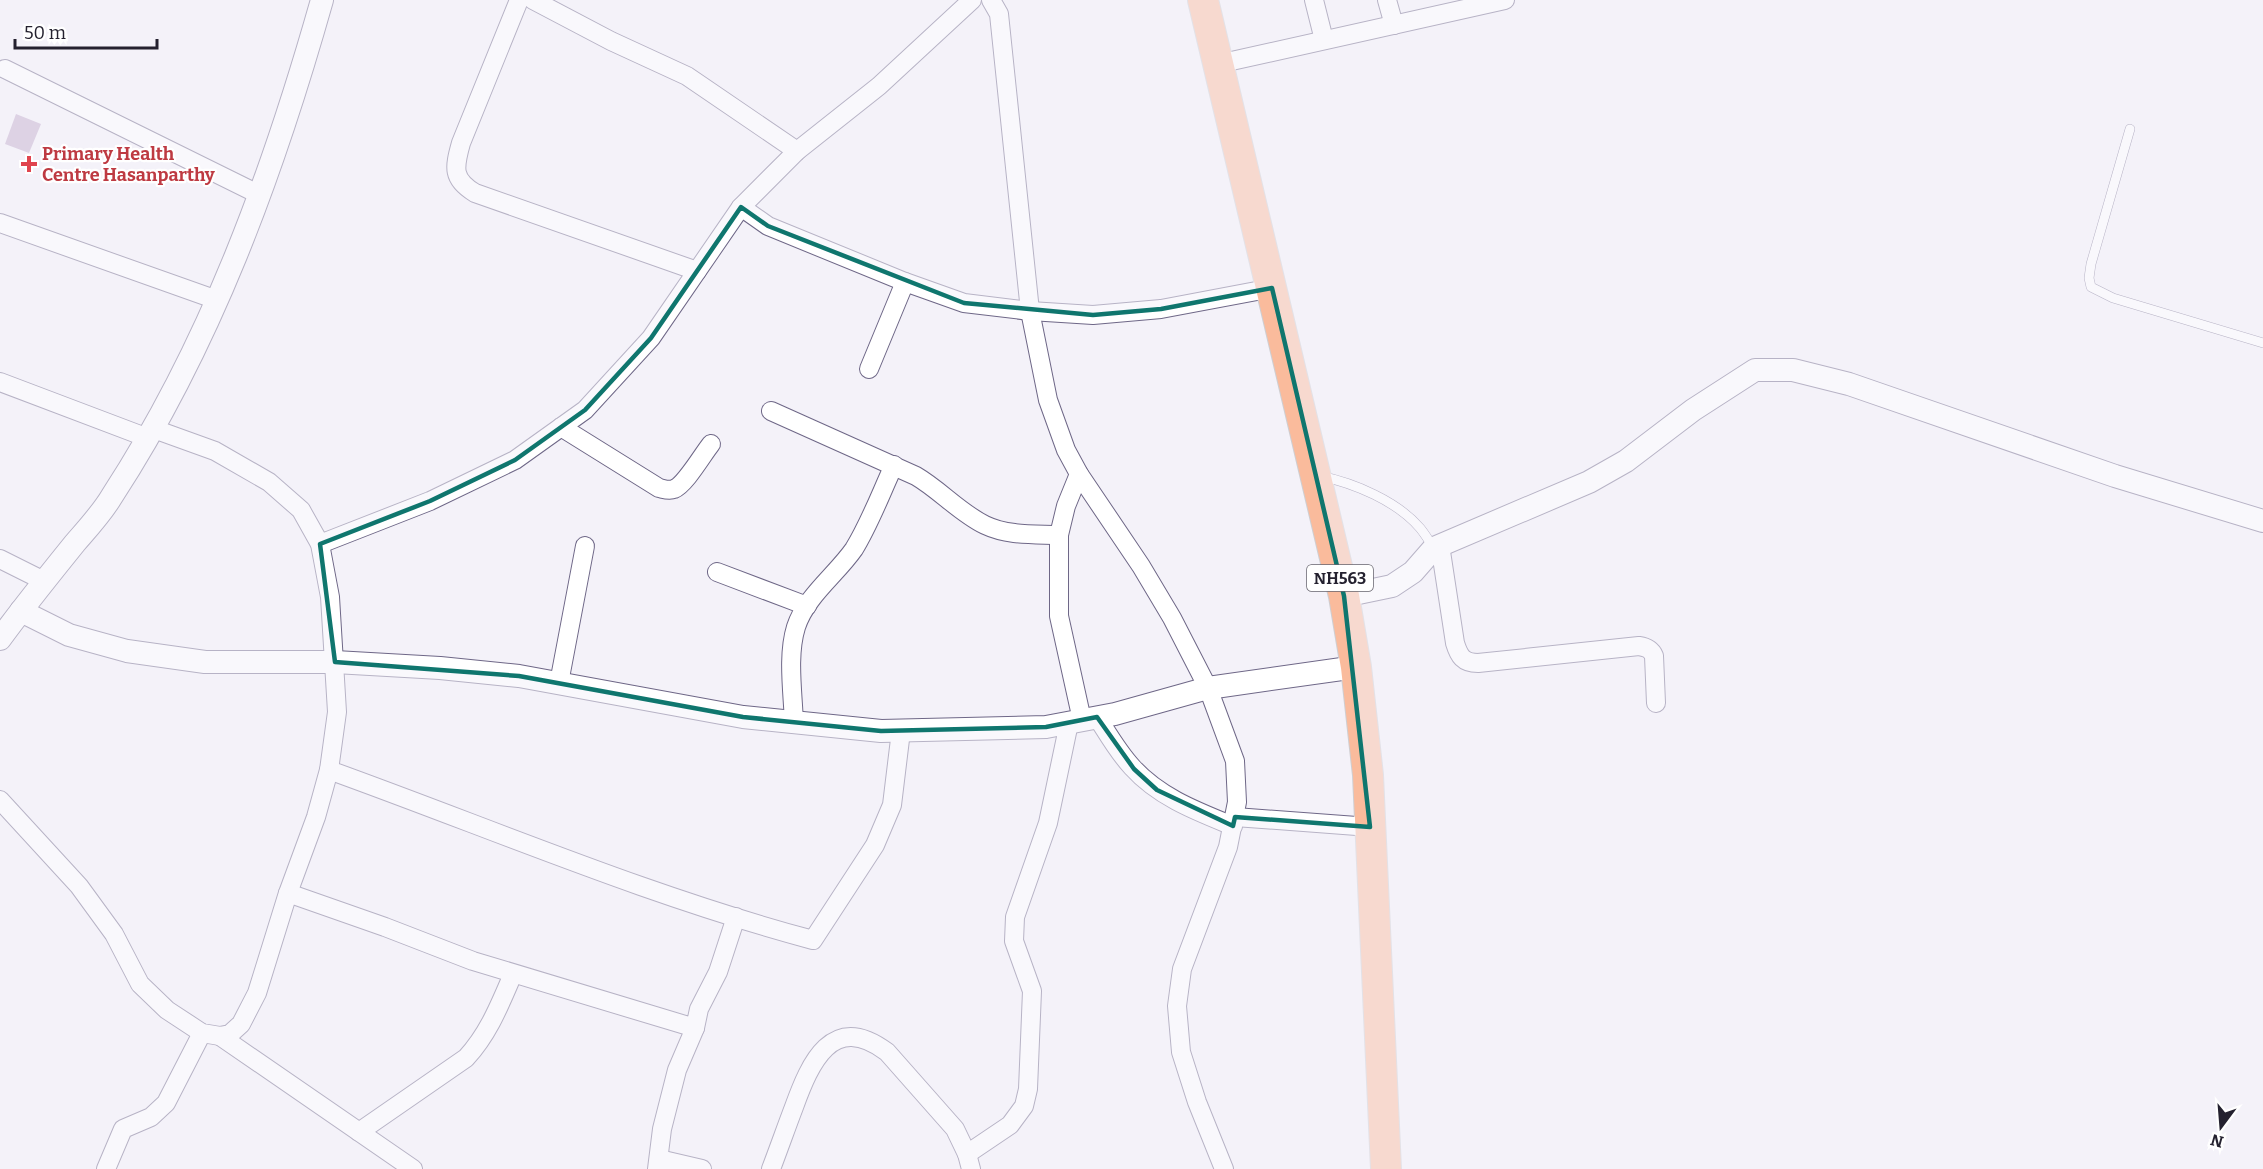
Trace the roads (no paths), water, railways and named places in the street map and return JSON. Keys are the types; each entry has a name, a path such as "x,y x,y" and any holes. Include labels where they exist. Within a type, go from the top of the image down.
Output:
{"highway":[{"name":"NH563","path":"1203,0 1317,475 1344,596 1356,667 1368,775 1386,1169"}],"street":[{"path":"0,639 111,499 151,433 203,332 260,195 294,100 322,0"},
{"path":"519,0 461,143 456,162 457,175 462,185 475,193 697,272"},
{"path":"534,0 611,41 687,76 797,152"},
{"path":"320,544 430,501 515,460 585,410 651,338 741,207 797,152 879,86 972,0"},
{"path":"991,0 999,14 1030,311 1048,400 1066,450 1079,474 1141,566 1172,618 1208,688 1235,761 1238,802 1228,848 1182,969 1178,1006 1181,1052 1197,1102 1222,1159 1224,1169"},
{"path":"1314,0 1324,40"},
{"path":"1387,0 1394,25"},
{"path":"1218,64 1394,25 1454,6 1505,0"},
{"path":"5,69 260,195"},
{"path":"741,207 768,226 905,282 964,303 1030,311 1093,315 1161,309 1272,288"},
{"path":"0,223 217,300"},
{"path":"868,369 905,282"},
{"path":"1344,596 1392,586 1413,572 1437,547 1589,482 1626,461 1694,410 1755,370 1793,370 1849,384 2115,476 2263,521"},
{"path":"0,382 151,433 215,451 269,482 301,510 320,544 330,597 337,712 329,770 316,817 288,893 257,993 241,1024 230,1034 211,1034"},
{"path":"771,411 894,465 933,486 972,518 985,525 1017,534 1059,535"},
{"path":"561,426 659,488 667,490 675,489 681,483 711,444"},
{"path":"794,724 794,638 797,625 807,606 854,549 894,465"},
{"path":"771,1169 808,1070 819,1054 830,1044 842,1038 852,1037 874,1043 887,1052 955,1129 969,1162 1010,1125 1024,1106 1028,1089 1032,991 1014,941 1015,917 1083,720 1059,616 1059,535 1064,513 1079,474"},
{"path":"559,684 585,546"},
{"path":"1437,547 1455,643 1463,659 1469,663 1478,663 1646,647 1652,651 1654,656 1656,703"},
{"path":"0,559 44,581"},
{"path":"717,572 807,606"},
{"path":"21,610 69,635 127,651 205,662 335,662 440,668 519,676 742,717 794,724 902,731 1046,728 1208,688 1356,667"},
{"path":"1083,720 1157,790 1187,807 1234,821 1370,826"},
{"path":"329,770 593,868 736,917 813,940 875,845 892,805 902,731"},
{"path":"0,800 79,886 114,934 140,984 167,1010 211,1034 413,1169"},
{"path":"288,893 513,974 695,1028"},
{"path":"702,1169 658,1164 662,1129 677,1070 695,1028 699,1009 718,972 736,917"},
{"path":"359,1132 466,1058 480,1043 492,1023 513,974"},
{"path":"106,1169 123,1129 151,1117 166,1103 211,1034"}],"lane":[{"path":"2130,129 2091,264 2089,278 2091,287 2113,298 2263,343"},
{"path":"1317,475 1343,481 1367,491 1404,513 1437,547"}],"place":[{"name":"Primary Health Centre Hasanparthy","path":"29,164"}]}
